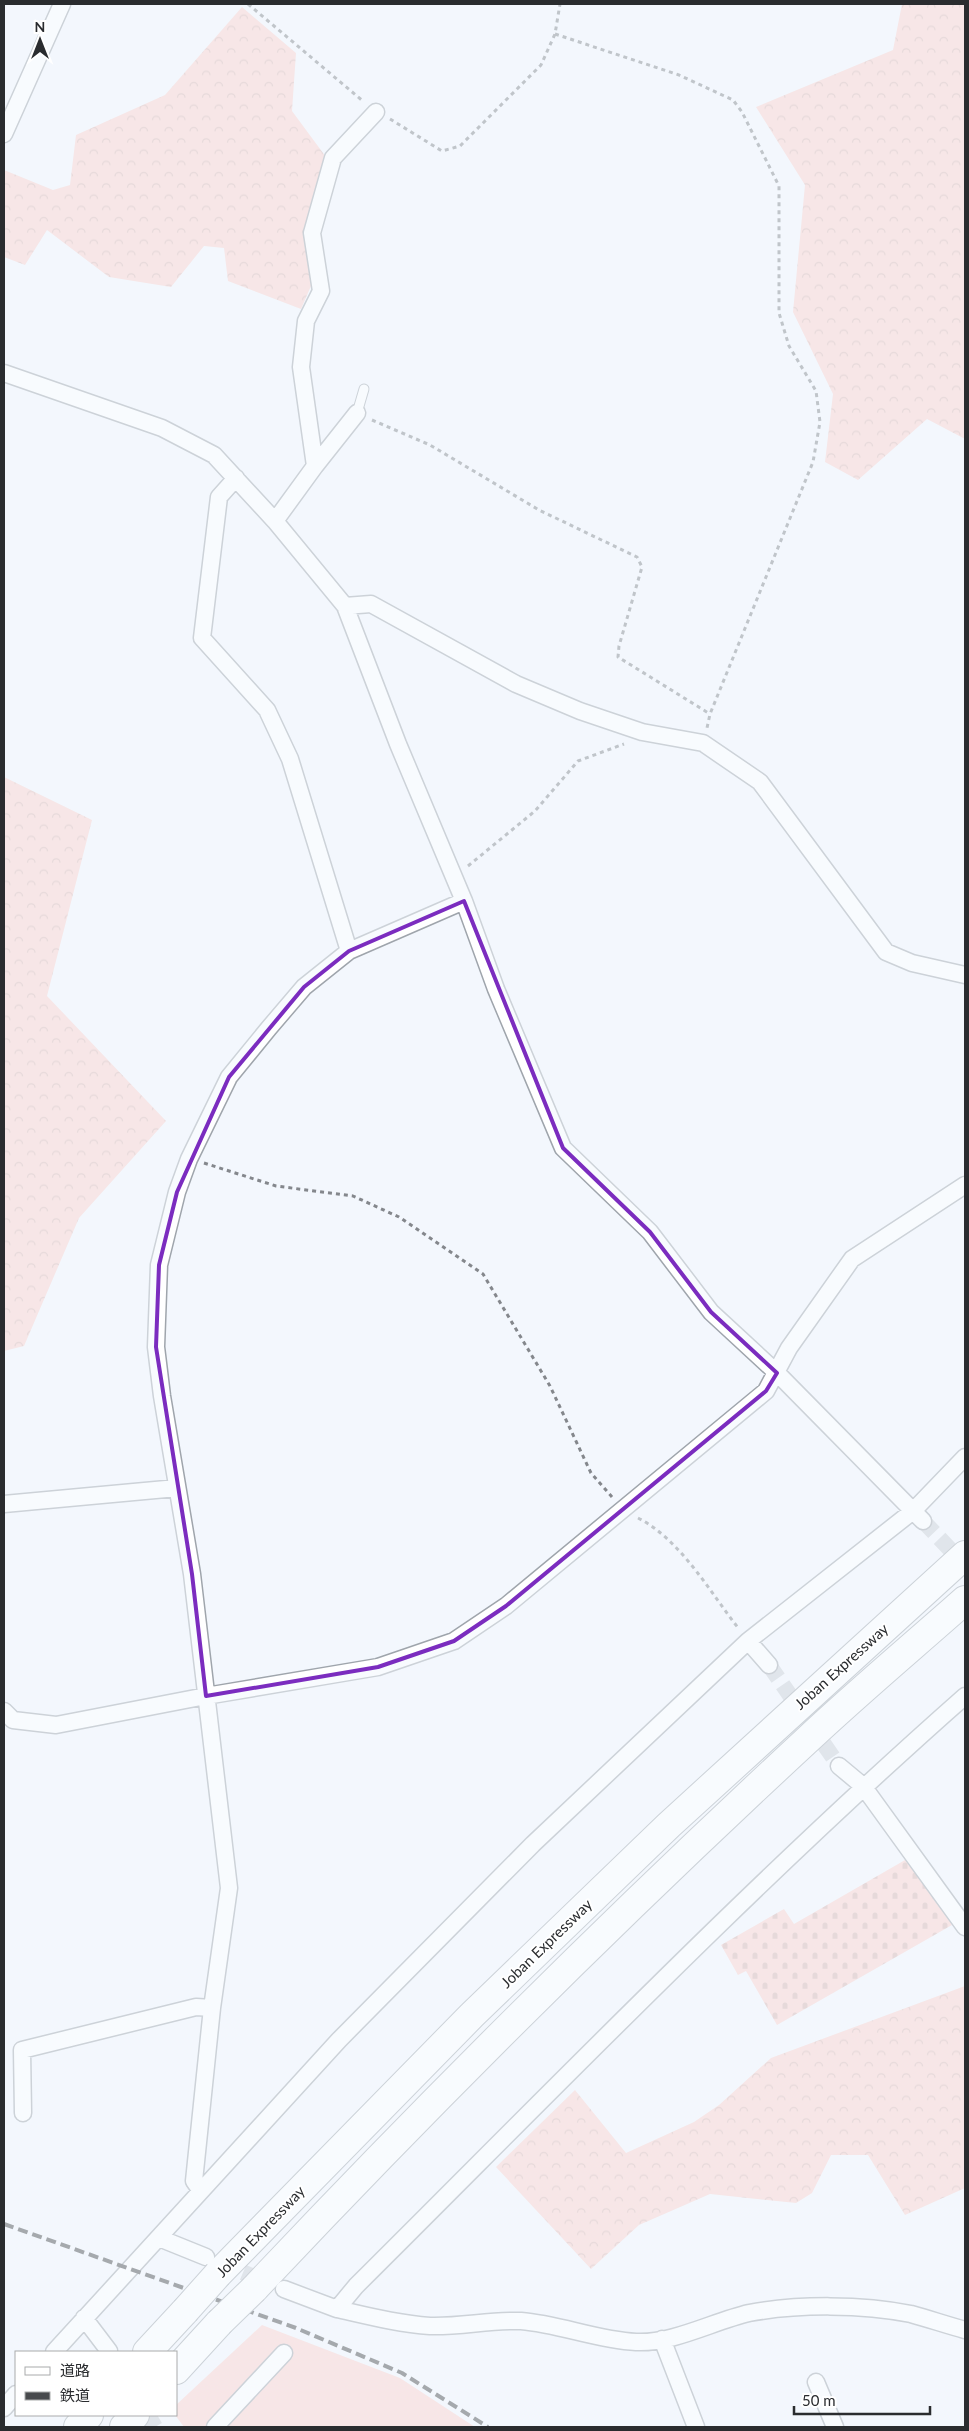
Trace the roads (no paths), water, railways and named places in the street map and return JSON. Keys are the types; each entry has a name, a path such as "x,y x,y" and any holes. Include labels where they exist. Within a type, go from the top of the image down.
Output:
{"highway":[{"name":"Joban Expressway","path":"148,2351 185,2311 212,2265 669,1825 965,1555"},
{"path":"178,2368 390,2145 521,2014 799,1747 965,1600"},
{"path":"78,2427 89,2416"},
{"path":"124,2427 134,2416"}],"street":[{"path":"4,134 62,4"},
{"path":"315,466 301,367 306,320 321,291 312,234 333,158 376,112"},
{"path":"4,373 162,428 214,454 275,521 344,606 398,744 464,901 496,989 563,1148 650,1232 712,1312 777,1373 918,1516"},
{"path":"275,521 357,413"},
{"path":"236,478 219,497 202,638 267,710 290,759 349,951"},
{"path":"344,606 371,604 516,684 580,711 642,732 703,743 760,782 886,952 912,963 965,976"},
{"path":"200,2191 194,2181 212,2008 229,1888 192,1574 156,1347 159,1264 177,1192 189,1159 229,1076 304,987 349,951 464,901"},
{"path":"4,1712 13,1720 56,1725 206,1696 378,1667 454,1641 506,1606 766,1391 789,1348 852,1259 965,1185"},
{"path":"55,2351 339,2040 533,1844 748,1641 918,1516 965,1457"},
{"path":"4,1504 177,1488"},
{"path":"748,1641 769,1665"},
{"path":"337,2309 356,2286 630,2013 863,1786 965,1696"},
{"path":"839,1766 863,1786 965,1927"},
{"path":"23,2113 22,2050 196,2007 212,2008"},
{"path":"159,2238 212,2265"},
{"path":"284,2289 337,2309 396,2322 431,2326 523,2321 636,2342 662,2339 749,2314 781,2309 833,2308 902,2313 965,2330"},
{"path":"84,2318 109,2350"},
{"path":"662,2339 696,2427"},
{"path":"215,2427 284,2353"},
{"path":"816,2382 835,2427"},
{"path":"4,2408 15,2395"}],"lane":[{"path":"357,413 364,389"}],"tunnel":[{"path":"923,1521 965,1565"},
{"path":"769,1665 839,1766"},
{"path":"221,2263 268,2283"},
{"path":"149,2416 155,2427"}],"railway":[{"path":"4,2224 296,2328 402,2373 488,2427"}]}
